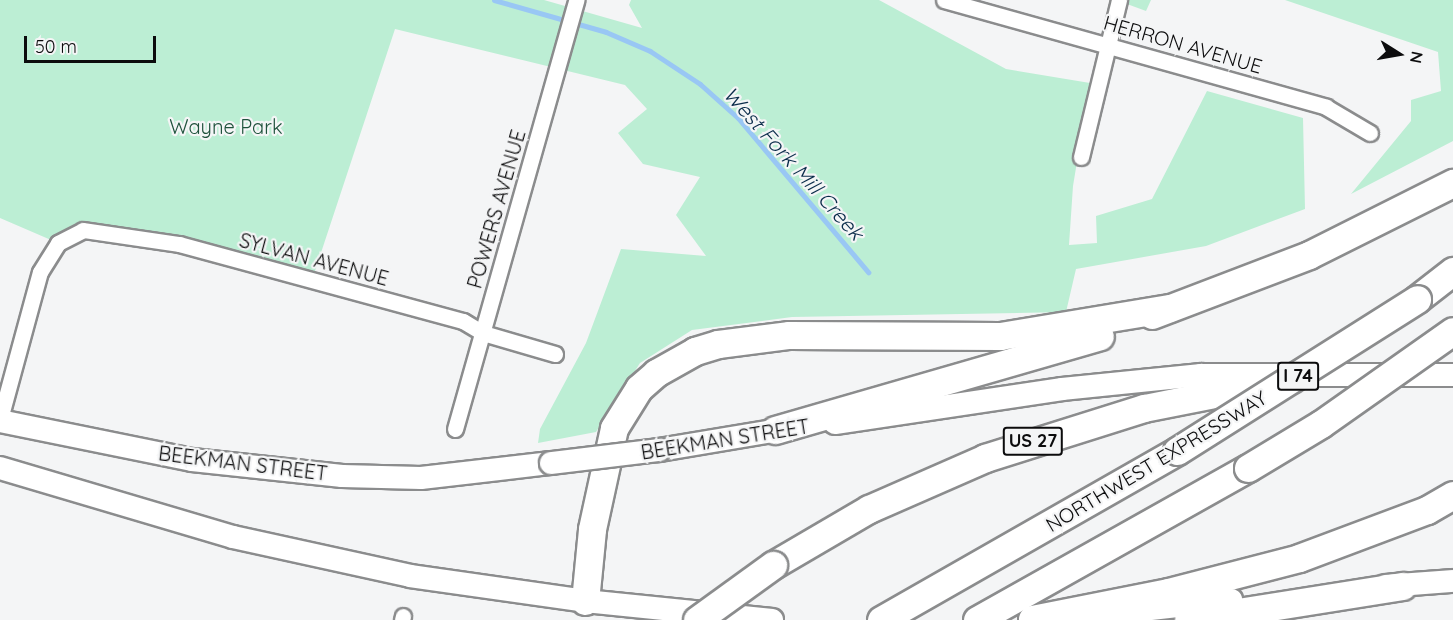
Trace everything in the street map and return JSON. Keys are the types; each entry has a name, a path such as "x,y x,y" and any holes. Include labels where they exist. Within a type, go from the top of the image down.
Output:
{"highway":[{"path":"775,430 839,409 1031,358 1119,330 1169,308 1309,255 1453,183"},
{"name":"NORTHWEST EXPRESSWAY","path":"881,620 1177,451 1417,299 1453,271"},
{"path":"585,601 592,529 614,428 639,388 656,372 695,351 718,344 789,335 1000,336 1169,308"},
{"name":"I 74","path":"977,620 1248,468 1321,424 1453,331"},
{"name":"US 27","path":"697,620 773,565 869,509 985,458 1144,408 1313,374"},
{"path":"1032,619 1168,592 1299,558 1427,510 1453,495"},
{"path":"1188,620 1402,586"}],"main road":[{"name":"BEEKMAN STREET","path":"0,420 192,460 342,476 421,478 659,450 775,430 1062,389 1200,375 1453,375"},
{"path":"0,468 271,546 410,576 585,601 772,620"},
{"path":"1021,620 1138,612 1354,584 1402,586 1453,581"}],"street":[{"name":"POWERS AVENUE","path":"455,429 576,0"},
{"name":"HERRON AVENUE","path":"944,0 977,12 1108,44 1326,107 1370,134"},
{"path":"1082,157 1119,0"},
{"name":"SYLVAN AVENUE","path":"0,420 40,272 58,243 72,234 95,229 168,241 462,321 483,333 555,354"}],"green space":[{"name":"Wayne Park","path":"0,0 544,0 642,28 629,5 631,0 879,0 1006,69 1090,83 1073,186 1069,245 1097,243 1096,216 1152,199 1207,91 1303,118 1305,209 1206,246 1076,269 1066,312 792,317 692,330 640,363 596,432 538,443 540,429 586,343 621,249 706,256 676,215 700,177 643,164 618,133 647,109 625,85 395,29 312,280 95,229 58,243 0,218"},
{"path":"1128,0 1151,0 1146,11 1127,4"},
{"path":"1285,0 1453,0 1453,141 1351,194 1411,121 1411,100 1441,91 1438,52"}],"waterway":[{"name":"West Fork Mill Creek","path":"494,0 606,32 650,51 700,84 738,118 868,272"}]}
